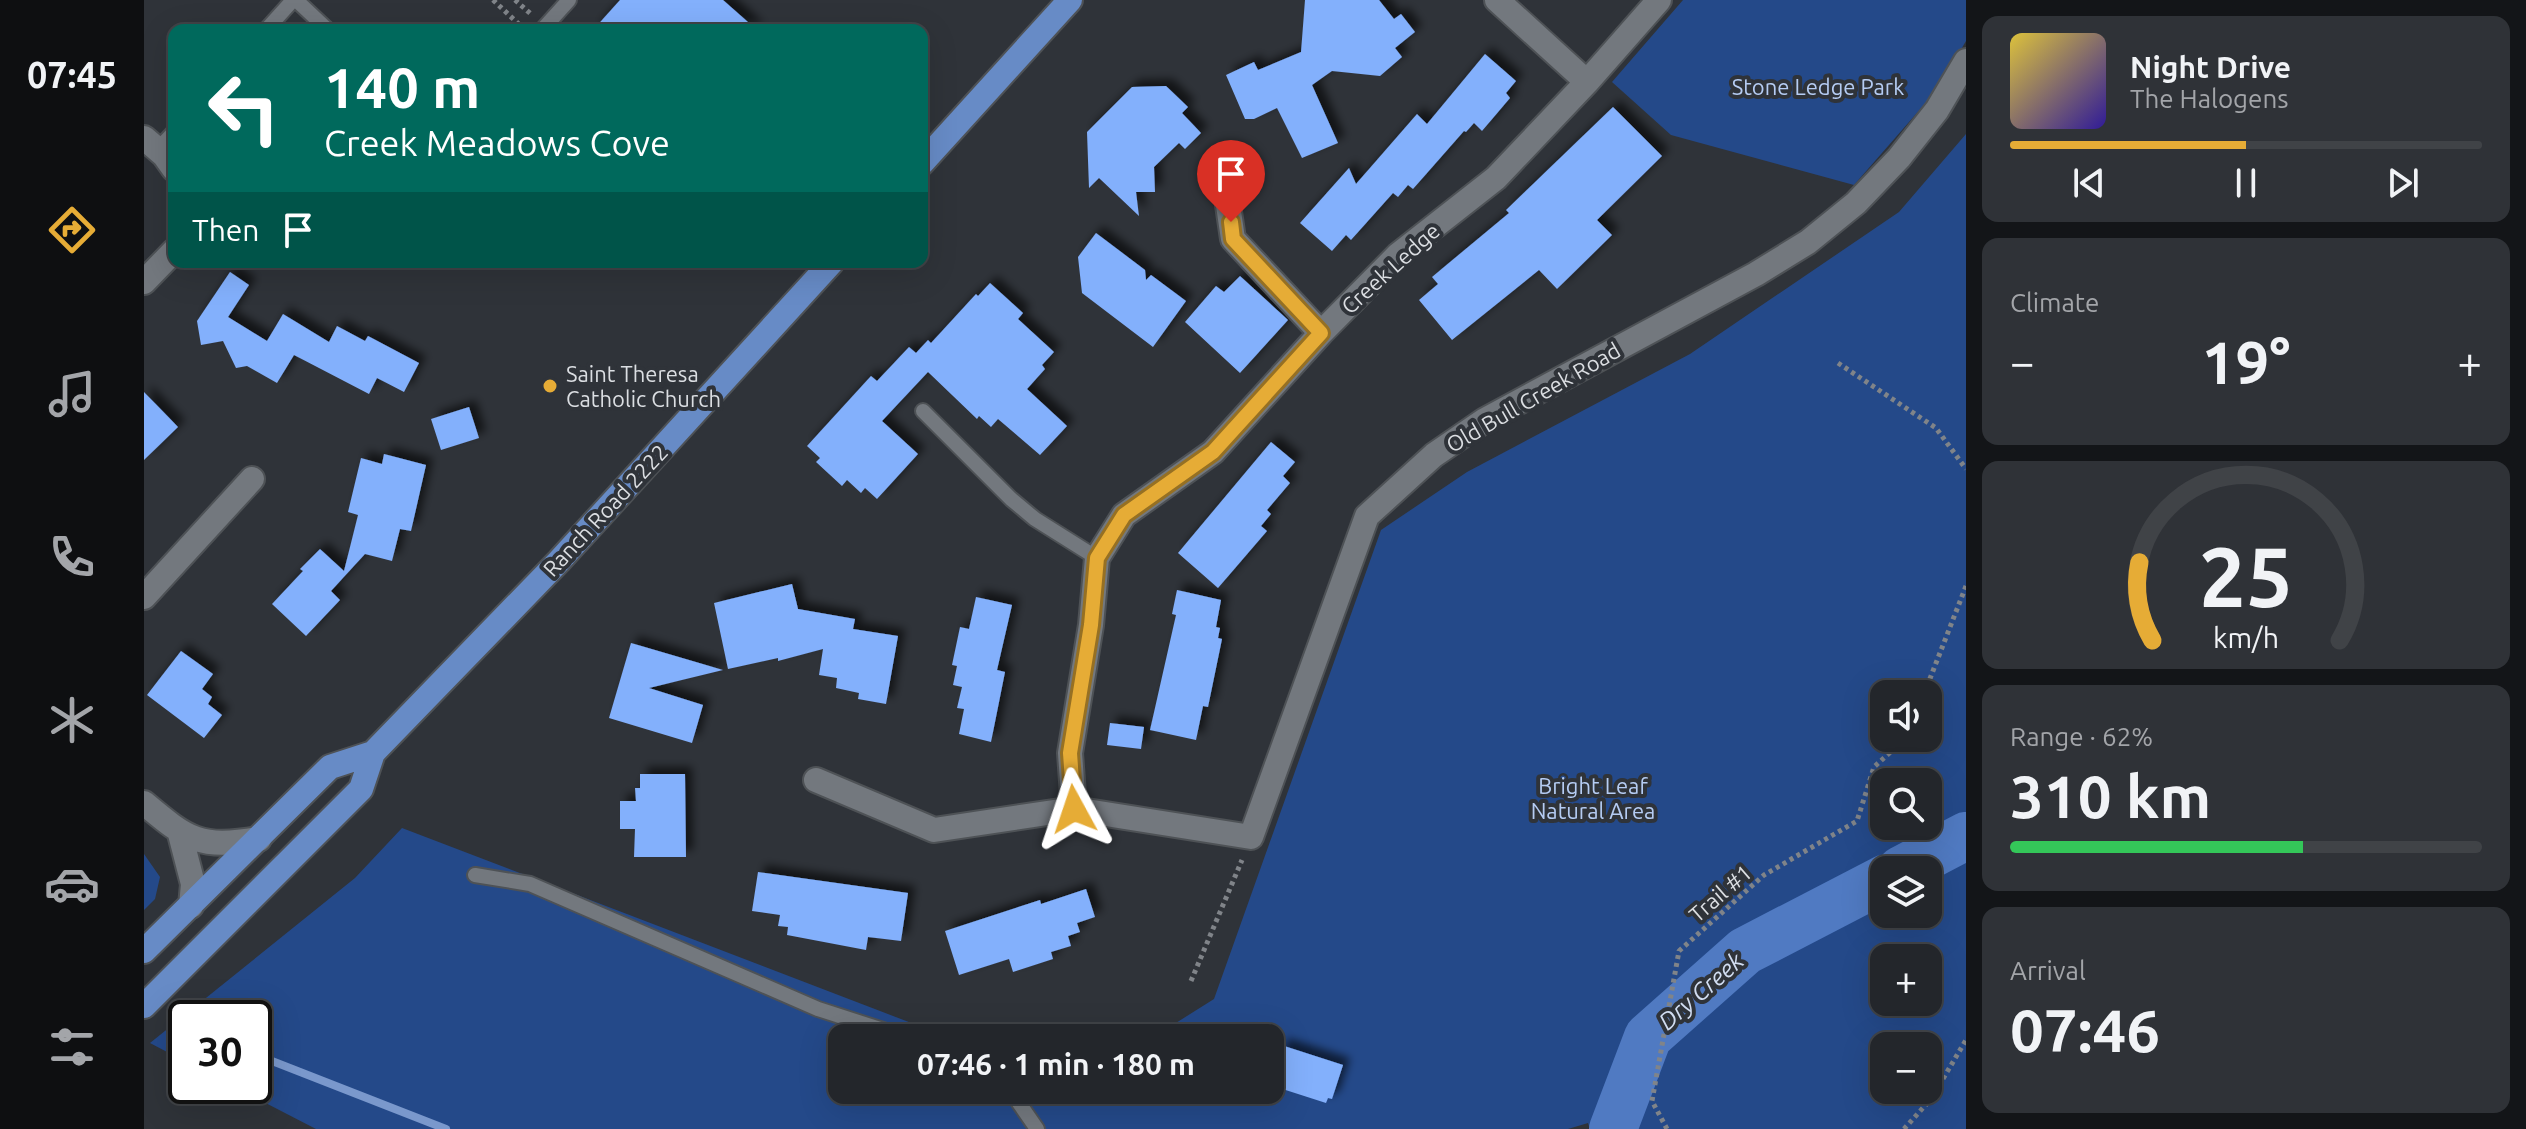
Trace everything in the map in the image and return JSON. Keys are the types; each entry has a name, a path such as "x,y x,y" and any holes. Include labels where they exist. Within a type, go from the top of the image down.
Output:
{"main road":[{"path":"928,156 1070,0"},
{"name":"Ranch Road 2222","path":"144,1006 361,789 373,753 559,561 827,268"},
{"name":"Ranch Road 2222","path":"144,951 330,767 373,753"}],"street":[{"path":"1497,0 1587,82"},
{"name":"Creek Ledge","path":"1074,809 1070,753 1091,625 1097,558 1124,515 1213,452 1321,333 1398,255 1496,178 1659,0"},
{"name":"Old Bull Creek Road","path":"1251,837 1367,516 1434,455 1485,420 1756,274 1808,242 1856,203 1899,158 1937,110 1966,61"},
{"path":"158,140 168,158"},
{"path":"1228,205 1233,239 1321,333"},
{"path":"144,282 168,257"},
{"path":"144,597 252,479"},
{"path":"816,780 934,830 1074,809 1251,837"},
{"path":"144,803 180,834 195,840 225,843 259,839"},
{"path":"180,834 193,884 191,906"}],"lane":[{"path":"272,24 294,0 321,24"},
{"path":"547,24 569,0"},
{"path":"923,411 1011,499 1035,519 1097,558"},
{"path":"475,875 530,884 818,1009 865,1024"},
{"path":"1020,1104 1037,1129"}],"path":[{"path":"496,1 519,24"},
{"path":"1838,363 1936,428 1966,469"},
{"path":"1929,680 1966,586"},
{"name":"Trail #1","path":"1667,1129 1652,1101 1679,951 1764,875 1857,821 1874,767 1891,752"},
{"path":"1191,981 1251,837"},
{"path":"1904,1129 1931,1099 1966,1040"}],"green space":[{"name":"Stone Ledge Park","path":"1683,0 1966,0 1966,41 1937,90 1854,185 1671,135 1612,82"},
{"name":"Bright Leaf Natural Area","path":"1966,134 1966,1129 1590,1129 1588,1123 1568,1129 316,1129 268,1104 272,1104 272,1000 203,1000 355,878 402,828 914,1024 828,1024 828,1104 1284,1104 1284,1024 1174,1024 1214,999 1381,530 1467,472 1690,354 1899,212"},
{"path":"144,854 160,877 155,899 144,910"},
{"name":"Bright Leaf Natural Area","path":"168,1029 168,1052 150,1043"}],"building":[{"path":"620,0 723,0 750,24 598,24"},
{"path":"1305,0 1379,0 1394,19 1401,14 1415,32 1395,48 1402,57 1380,76 1332,71 1312,85 1338,143 1302,158 1277,108 1254,119 1245,119 1226,75 1254,62 1258,70 1301,52"},
{"path":"1485,54 1516,81 1506,93 1510,98 1482,131 1474,123 1464,131 1413,189 1408,185 1398,197 1393,193 1351,240 1346,235 1332,251 1300,223 1349,168 1356,184 1417,114 1427,124"},
{"path":"1166,86 1188,107 1182,113 1201,133 1185,149 1179,143 1154,167 1155,192 1136,192 1139,216 1099,178 1089,188 1087,132 1132,87"},
{"path":"1613,107 1662,156 1597,220 1612,235 1557,289 1539,270 1452,340 1419,300 1438,284 1432,277 1509,213 1506,210"},
{"path":"1096,233 1145,270 1146,280 1151,275 1186,301 1153,347 1082,293 1078,257"},
{"path":"230,272 249,285 228,317 267,341 283,314 329,342 337,326 365,341 368,336 419,363 404,392 377,378 369,394 294,355 277,383 247,366 236,368 223,341 201,345 197,321"},
{"path":"1240,276 1288,320 1240,373 1185,322 1216,286 1224,292"},
{"path":"990,283 1023,313 1018,319 1054,352 1042,365 1045,369 1027,389 1067,426 1040,455 998,419 991,427 979,416 977,419 928,372 882,421 918,454 877,499 865,488 861,493 847,480 842,486 816,462 820,458 807,446 871,376 877,381 909,347 916,353 928,340 931,343"},
{"path":"144,392 178,427 144,460"},
{"path":"469,407 479,438 441,450 431,419"},
{"path":"1271,442 1295,462 1283,476 1290,483 1267,510 1271,514 1261,526 1267,531 1218,588 1178,553"},
{"path":"384,454 426,465 411,531 400,529 392,561 365,554 331,591 340,600 306,636 272,604 320,549 344,571 358,515 348,512 361,458 382,464"},
{"path":"792,584 798,609 855,619 853,629 898,636 886,704 858,699 859,693 836,688 837,678 819,675 823,649 778,661 778,658 728,669 714,603"},
{"path":"1177,590 1221,600 1216,627 1220,628 1218,638 1222,639 1208,707 1203,706 1196,740 1150,730 1176,615 1172,614"},
{"path":"976,597 1012,605 997,670 1005,672 991,742 959,734 964,709 957,708 962,687 953,685 957,666 952,665 960,627 969,629"},
{"path":"631,643 723,670 649,688 703,705 692,743 609,718"},
{"path":"181,651 213,674 202,689 212,697 208,704 222,715 204,738 147,695"},
{"path":"1110,723 1144,727 1141,749 1107,745"},
{"path":"640,774 685,774 686,857 634,857 635,829 620,829 620,801 636,801 635,788 640,788"},
{"path":"758,872 908,893 901,941 868,937 866,950 787,935 788,927 778,926 780,915 752,911"},
{"path":"1086,889 1095,917 1077,923 1080,932 1068,936 1071,946 1051,952 1053,959 1013,972 1009,959 959,975 945,931 1040,900 1041,904"},
{"path":"1284,1046 1343,1065 1332,1099 1328,1098 1326,1103 1284,1090"}],"waterway":[{"name":"Dry Creek","path":"1928,856 1966,836"},
{"name":"Dry Creek","path":"1613,1129 1648,1037 1745,951 1870,886"},
{"path":"272,1061 446,1129"}],"place":[{"name":"Saint Theresa Catholic Church","path":"550,386"}],"route":[{"path":"1074,809 1070,753 1091,625 1097,558 1124,515 1213,452 1321,333 1233,239 1231,222"}]}
